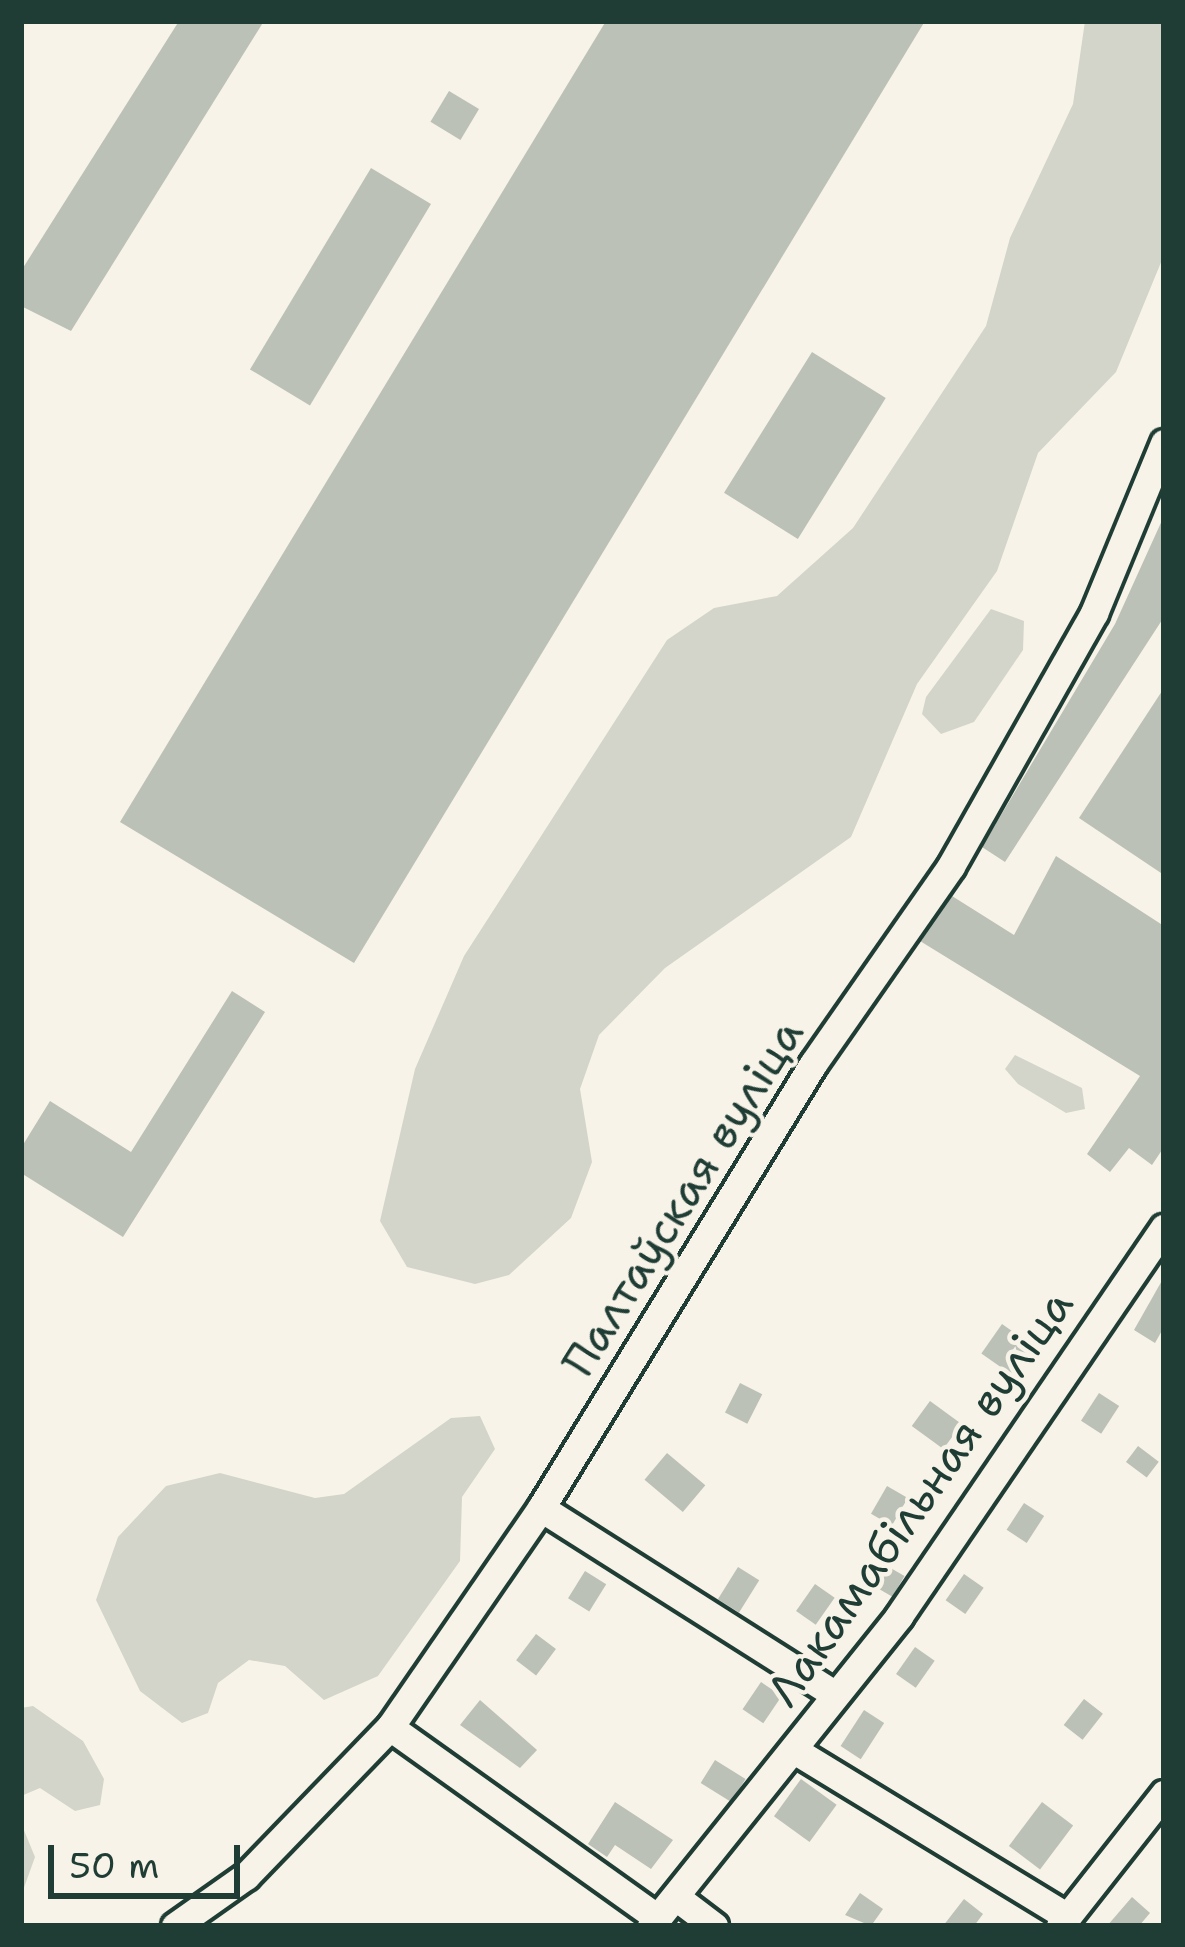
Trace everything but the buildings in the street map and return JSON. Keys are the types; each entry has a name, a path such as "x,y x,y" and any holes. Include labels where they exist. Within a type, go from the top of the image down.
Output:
{"street":[{"name":"Палтаўская вуліца","path":"175,1926 246,1876 390,1727 541,1508 813,1064 951,866 1094,613 1164,443"},
{"name":"Лакамабільная вуліца","path":"662,1914 899,1616 1164,1228"},
{"path":"541,1508 834,1694"},
{"path":"390,1727 662,1914 714,1926"},
{"path":"794,1750 1061,1920 1164,1794"}],"shaded area":[{"path":"1085,21 1164,21 1164,255 1116,372 1038,453 997,571 917,684 851,837 665,968 599,1035 580,1089 592,1162 571,1218 509,1275 475,1284 407,1267 380,1221 415,1069 464,956 667,640 714,608 777,596 853,528 986,326 1010,238 1073,104"},
{"path":"991,609 1024,621 1023,650 974,722 941,734 922,714 926,697"},
{"path":"1015,1055 1082,1088 1085,1109 1066,1113 1018,1084 1005,1069"},
{"path":"480,1416 495,1449 462,1497 460,1561 378,1676 324,1700 285,1666 249,1660 218,1683 208,1713 182,1723 140,1691 96,1600 118,1537 166,1486 220,1473 315,1498 344,1494 451,1418"},
{"path":"33,1706 83,1741 104,1779 100,1805 75,1811 40,1788 21,1796 21,1708"},
{"path":"21,1823 35,1857 21,1896"}]}
